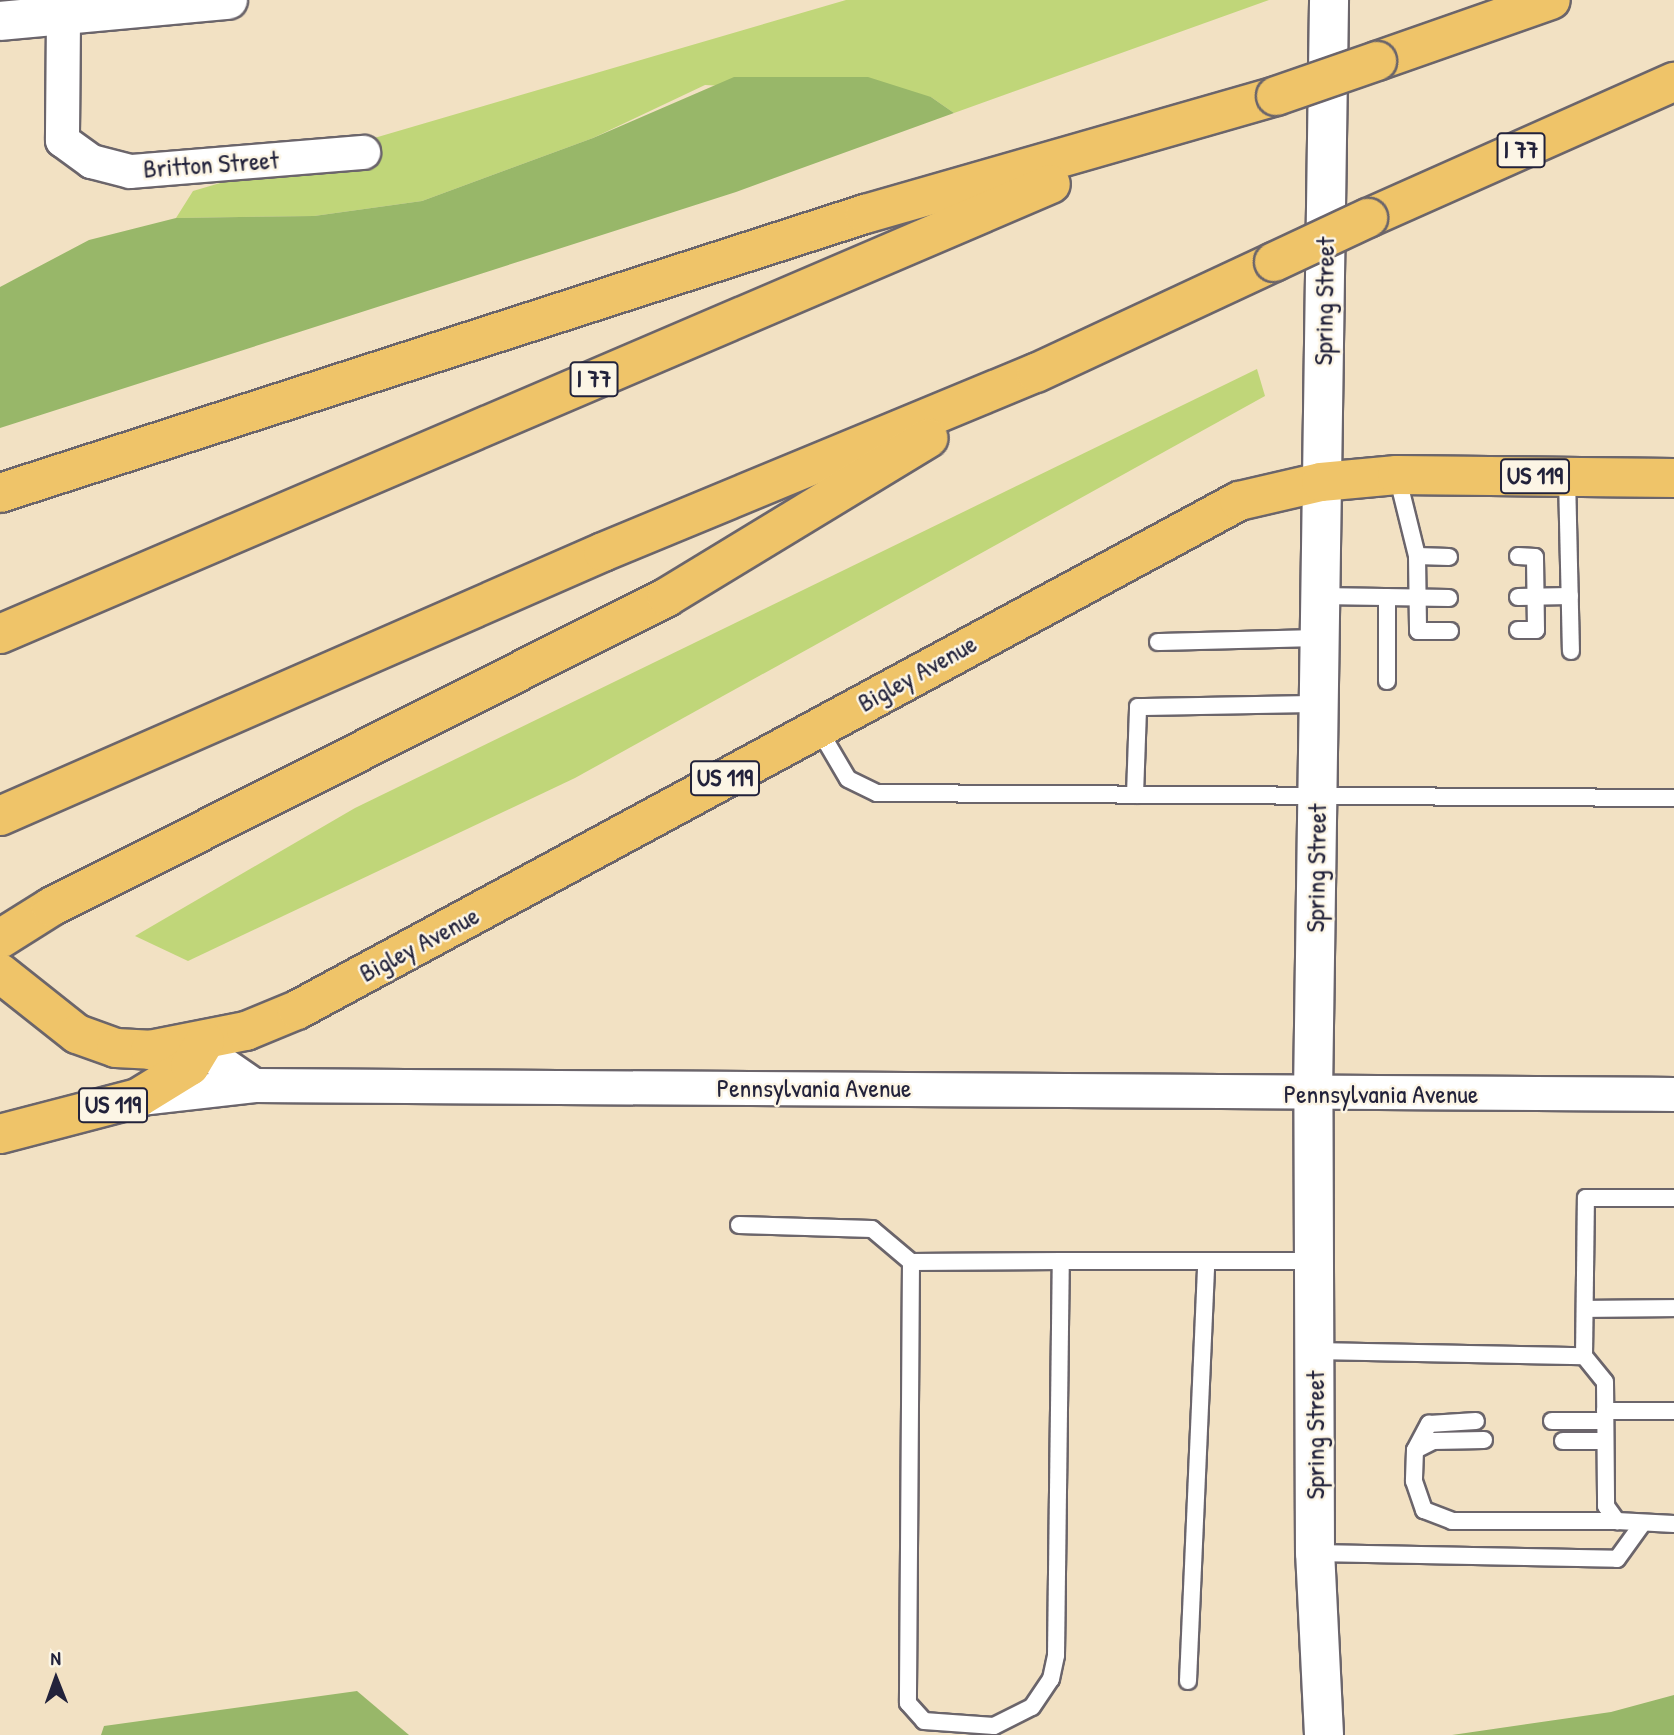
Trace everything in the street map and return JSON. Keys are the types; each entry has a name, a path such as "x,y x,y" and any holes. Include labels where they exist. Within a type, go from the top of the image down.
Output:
{"main road":[{"name":"I 77","path":"0,634 1188,125 1552,0"},
{"name":"I 77","path":"0,939 51,907 667,597 1036,373 1368,218 1674,82"},
{"path":"0,493 865,214 1188,125"},
{"path":"0,816 603,552 1036,373"},
{"name":"Bigley Avenue","path":"205,1041 297,1010 1185,526 1239,501 1321,482 1397,475 1674,478"},
{"name":"US 119","path":"0,972 77,1034 116,1048 205,1041"},
{"name":"US 119","path":"0,1134 138,1098 190,1066 205,1041"}],"street":[{"path":"0,21 64,18 228,0"},
{"name":"Spring Street","path":"1324,1735 1314,1553 1313,1094 1329,0"},
{"name":"Britton Street","path":"64,18 62,140 91,161 130,171 363,152"},
{"path":"205,1041 212,1056 254,1085"},
{"name":"Pennsylvania Avenue","path":"138,1098 254,1085 1313,1094 1674,1094"}],"lane":[{"path":"1397,475 1417,556 1418,631 1450,631"},
{"path":"1567,477 1571,651"},
{"path":"1417,556 1449,557"},
{"path":"1518,556 1535,556 1536,630 1518,630"},
{"path":"1320,596 1450,598"},
{"path":"1518,597 1570,596"},
{"path":"1387,597 1387,681"},
{"path":"1158,642 1319,638"},
{"path":"1136,794 1138,706 1318,704"},
{"path":"818,728 848,779 877,793 1674,798"},
{"path":"1617,1521 1606,1506 1605,1382 1584,1356 1586,1198 1674,1198"},
{"path":"739,1225 872,1229 911,1262 1314,1261"},
{"path":"911,1262 908,1703 925,1721 994,1726 1032,1707 1051,1679 1056,1655 1061,1261"},
{"path":"1188,1681 1206,1261"},
{"path":"1585,1309 1674,1308"},
{"path":"1315,1351 1584,1356"},
{"path":"1552,1421 1674,1411"},
{"path":"1476,1421 1429,1424 1415,1450 1414,1481 1424,1510 1452,1521 1617,1521 1674,1524"},
{"path":"1415,1450 1433,1441 1484,1440"},
{"path":"1563,1441 1605,1441"},
{"path":"1314,1553 1617,1559 1643,1522"}],"green space":[{"path":"846,0 1269,0 954,113 931,97 705,85 593,138 422,201 314,216 176,218 193,191"},
{"path":"734,77 868,77 931,97 954,113 736,192 0,428 0,287 89,240 176,218 314,216 422,201 593,138"},
{"path":"1257,369 1265,396 575,778 188,961 135,936 355,808"},
{"path":"357,1691 409,1735 101,1735 104,1726"},
{"path":"1674,1695 1674,1735 1452,1735 1611,1712"}]}
